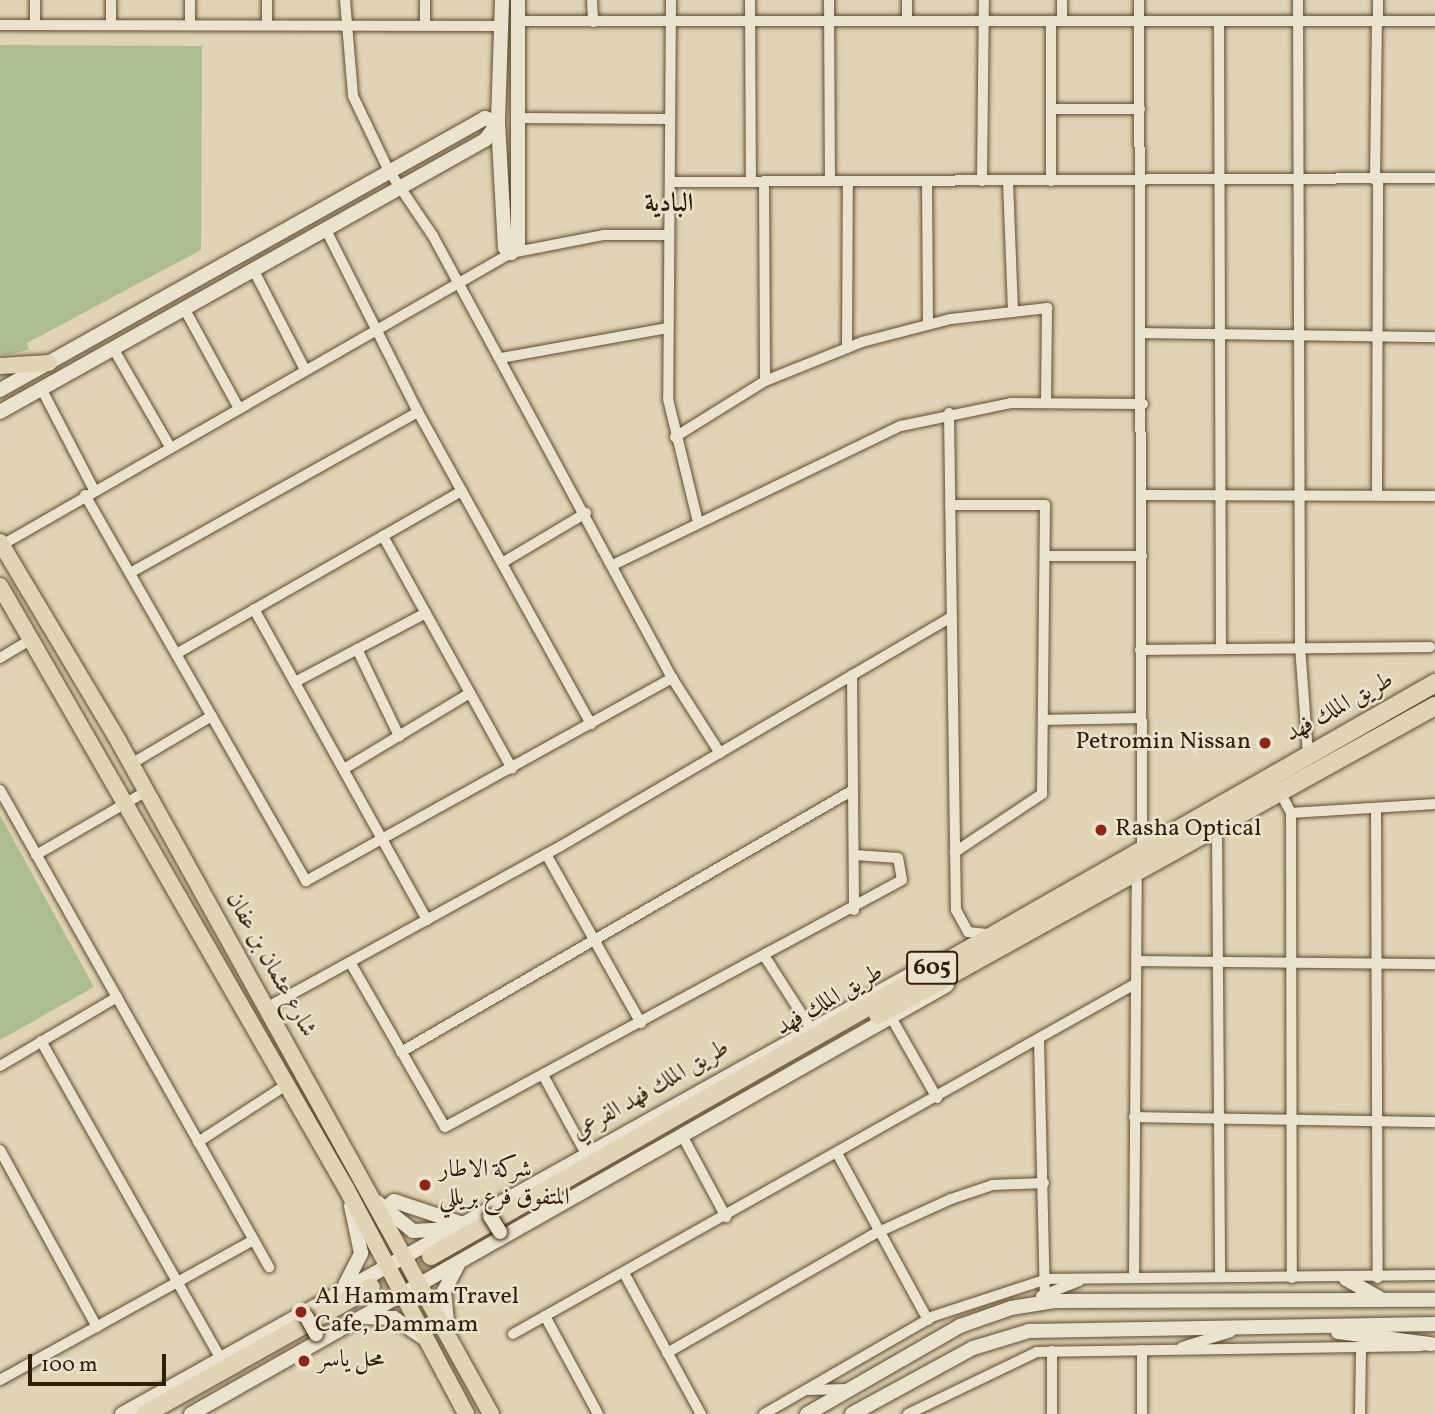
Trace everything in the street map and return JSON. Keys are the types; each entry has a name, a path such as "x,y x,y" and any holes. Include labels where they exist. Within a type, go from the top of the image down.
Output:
{"highway":[{"name":"طريق الملك فهد","path":"1435,683 987,934 433,1259 977,965 1435,706"},
{"path":"145,1414 372,1290 168,1414"}],"main road":[{"path":"0,366 50,363"},
{"name":"شارع عثمان بن عفان","path":"1,544 131,764 268,1007 418,1286 491,1414"},
{"name":"شارع عثمان بن عفان","path":"0,586 121,803 346,1188 451,1380 466,1414"}],"street":[{"path":"35,0 35,24"},
{"path":"111,0 111,23"},
{"path":"190,0 190,23"},
{"path":"267,0 267,24"},
{"path":"345,0 353,96 389,171 401,186 458,282 615,564 672,678 720,753"},
{"path":"425,0 425,26"},
{"path":"502,0 498,123 505,248 511,253"},
{"path":"1,544 237,405 511,253 518,246 518,0"},
{"path":"592,0 593,22"},
{"path":"671,0 668,328 675,437 698,522"},
{"path":"750,0 751,181"},
{"path":"830,0 830,181"},
{"path":"907,0 907,21"},
{"path":"982,181 984,0"},
{"path":"1051,181 1051,109 1057,21 1062,0"},
{"path":"1139,0 1144,495 1139,718 1142,848"},
{"path":"1298,0 1300,646 1308,754"},
{"path":"1377,495 1378,0"},
{"path":"1219,21 1223,181 1221,647"},
{"path":"518,22 1435,22"},
{"path":"0,25 190,23 502,26"},
{"path":"1051,109 1140,109"},
{"path":"0,390 485,118 498,123"},
{"path":"518,118 670,119"},
{"path":"0,412 485,140 498,123"},
{"path":"670,182 1298,181 1435,178"},
{"path":"764,181 765,381"},
{"path":"848,181 848,348"},
{"path":"927,181 928,324"},
{"path":"1008,181 1013,312"},
{"path":"326,230 378,328 418,412 592,724"},
{"path":"511,253 604,235 669,235"},
{"path":"253,269 304,368"},
{"path":"184,308 237,405"},
{"path":"675,437 765,381 848,348 928,324 1047,308 1046,400"},
{"path":"501,358 668,328"},
{"path":"1142,333 1222,337 1435,337"},
{"path":"113,348 169,445"},
{"path":"41,388 130,573 306,880 384,843 672,678"},
{"path":"615,564 901,426 949,413 1046,400 1143,404"},
{"path":"130,573 418,412"},
{"path":"949,413 956,910 968,932 987,934"},
{"path":"176,654 462,491"},
{"path":"1144,495 1435,496"},
{"path":"950,505 1045,505 1042,794 955,852"},
{"path":"502,563 586,513"},
{"path":"383,536 512,769"},
{"path":"1045,556 1142,556"},
{"path":"254,610 427,920"},
{"path":"295,682 426,613"},
{"path":"268,1007 547,854 952,617"},
{"path":"0,658 30,640"},
{"path":"1140,650 1300,646 1430,647"},
{"path":"357,649 399,736"},
{"path":"852,675 854,910"},
{"path":"344,769 470,693"},
{"path":"1415,718 1435,715"},
{"path":"131,764 212,716"},
{"path":"1043,720 1139,718"},
{"path":"0,790 269,1267"},
{"path":"401,1052 853,790"},
{"path":"36,855 121,803 146,791"},
{"path":"1281,794 1291,813 1292,1278"},
{"path":"1291,813 1435,804"},
{"path":"1376,808 1378,1278"},
{"path":"1217,829 1220,1272"},
{"path":"547,854 641,1023"},
{"path":"350,962 445,1127 854,910 902,880 898,858 854,855"},
{"path":"1134,1278 1137,875"},
{"path":"765,957 810,1027"},
{"name":"طريق الملك فهد الفرعي","path":"121,1414 301,1316 387,1265 404,1259 493,1211 586,1154 810,1027 949,957"},
{"path":"1138,961 1290,960 1435,964"},
{"path":"191,1414 314,1339 401,1292 418,1286 506,1232 683,1137 892,1018 977,965"},
{"path":"513,1334 838,1155 1135,984"},
{"path":"0,1066 117,997"},
{"path":"892,1018 937,1098"},
{"path":"1039,1039 1047,1279 1045,1294"},
{"path":"41,1041 220,1358"},
{"path":"543,1075 586,1154"},
{"path":"198,1142 286,1085"},
{"path":"1134,1117 1435,1122"},
{"path":"683,1137 726,1217"},
{"path":"0,1150 97,1327"},
{"path":"838,1155 928,1320"},
{"path":"667,1353 880,1231 993,1185 1044,1184"},
{"path":"337,1293 355,1273 361,1253 346,1188"},
{"path":"372,1197 384,1210 414,1231 475,1220"},
{"path":"384,1210 394,1200 460,1223"},
{"path":"493,1211 506,1232"},
{"path":"0,1380 254,1240"},
{"path":"450,1343 444,1292 464,1259"},
{"path":"764,1414 928,1320 1047,1279 1134,1278 1220,1272 1346,1279 1435,1275"},
{"path":"624,1273 701,1414"},
{"path":"1011,1308 1086,1278"},
{"path":"1346,1279 1382,1299"},
{"path":"807,1414 978,1317 1011,1308 1054,1301 1435,1300"},
{"path":"301,1316 314,1339"},
{"path":"545,1316 598,1414"},
{"path":"358,1317 394,1318 432,1348"},
{"path":"852,1414 973,1348 1029,1331 1435,1324"},
{"path":"1306,1325 1433,1345"},
{"path":"1171,1350 1247,1327"},
{"path":"908,1414 1015,1357 1052,1351 1361,1350 1433,1345"},
{"path":"1142,1350 1142,1414"},
{"path":"1360,1414 1361,1350"},
{"path":"1052,1351 1052,1414"},
{"path":"451,1380 473,1414"},
{"path":"806,1390 853,1388"}],"green space":[{"path":"0,45 202,46 201,250 27,343 29,350 5,355 0,354"},
{"path":"0,815 94,987 0,1040"}],"tunnel":[{"path":"374,1293 435,1263"}],"place":[{"name":"Petromin Nissan","path":"1265,743"},
{"name":"Rasha Optical","path":"1101,830"},
{"name":"شركة الاطار المتفوق فرع بريللي","path":"425,1185"},
{"name":"Al Hammam Travel Cafe, Dammam","path":"301,1312"},
{"name":"محل ياسر","path":"304,1361"}],"district":[{"name":"البادية","path":"669,205"}]}
